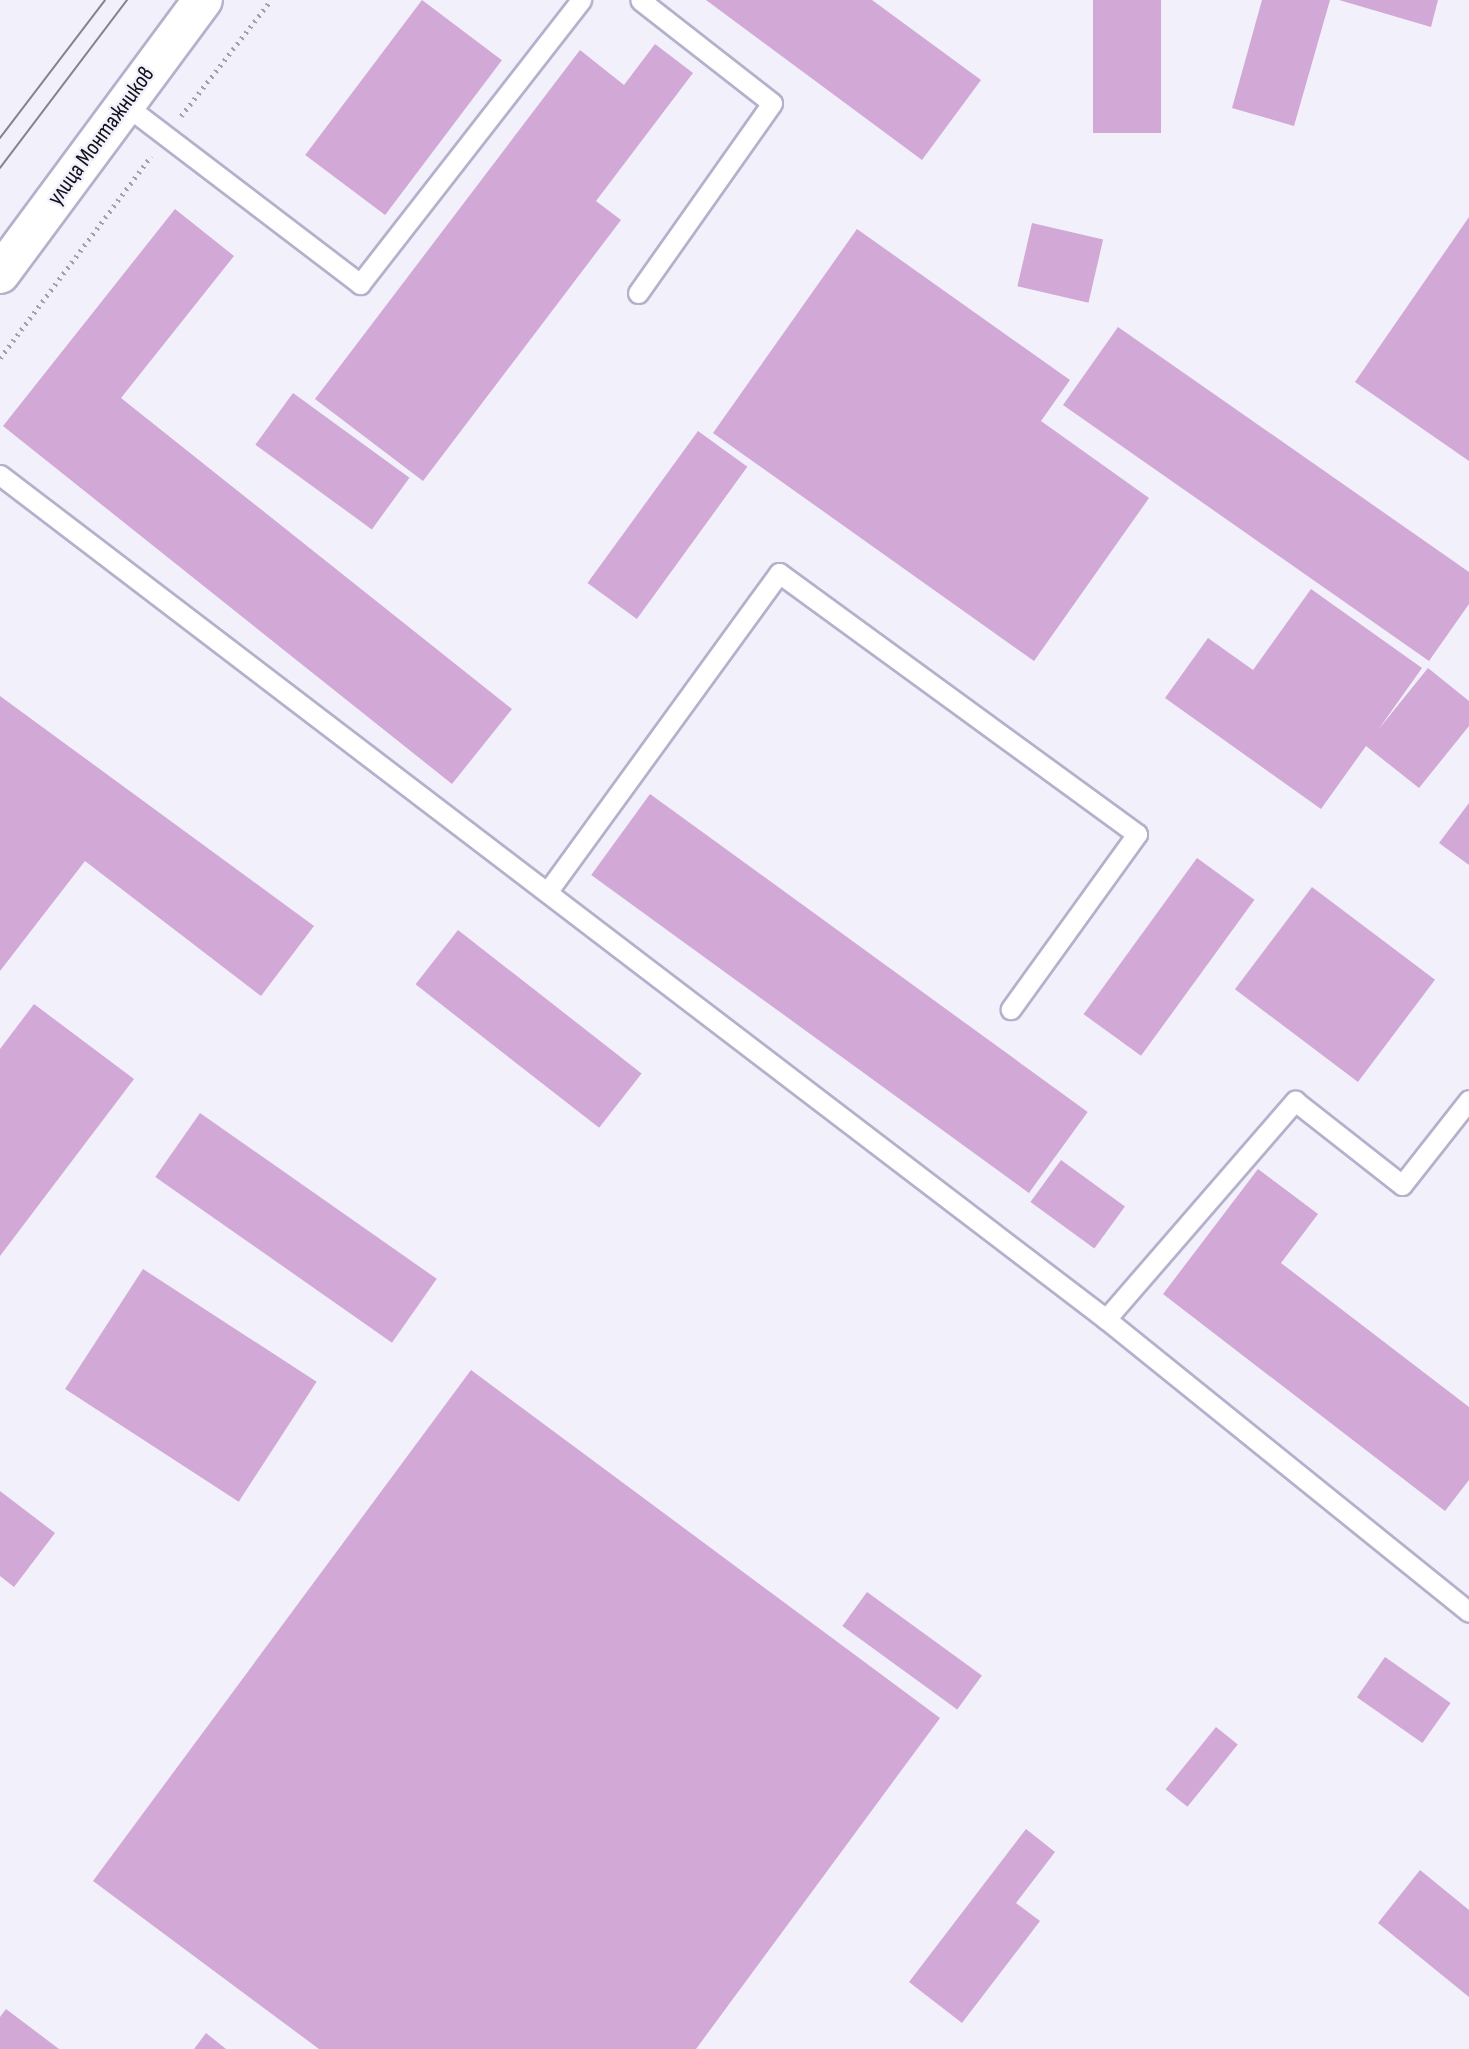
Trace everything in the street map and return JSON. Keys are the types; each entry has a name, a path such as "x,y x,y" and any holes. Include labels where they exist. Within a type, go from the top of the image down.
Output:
{"main road":[{"name":"улица Монтажников","path":"0,274 203,0"}],"lane":[{"path":"124,104 360,284 581,0"},
{"path":"638,293 772,103 640,0"},
{"path":"0,475 1107,1319 1469,1612"},
{"path":"548,891 779,573 1137,834 1011,1009"},
{"path":"1107,1319 1295,1101 1402,1185 1469,1100"}],"path":[{"path":"0,358 271,0"}],"building":[{"path":"422,0 502,60 385,215 305,155"},
{"path":"706,0 872,0 981,80 922,160"},
{"path":"1093,0 1161,0 1161,133 1093,133"},
{"path":"1262,0 1330,0 1294,126 1232,108"},
{"path":"1339,0 1438,0 1431,27"},
{"path":"655,44 693,73 596,201 621,220 423,481 315,399 580,50 624,85"},
{"path":"175,209 234,256 121,398 512,709 452,784 3,426"},
{"path":"1469,217 1469,461 1355,382"},
{"path":"1032,223 1103,239 1089,303 1017,286"},
{"path":"857,229 1070,380 1041,421 1149,498 1034,661 713,433"},
{"path":"1118,327 1469,572 1469,604 1429,661 1063,405"},
{"path":"293,393 409,478 372,529 255,445"},
{"path":"698,431 747,467 637,619 587,583"},
{"path":"1311,589 1422,668 1378,730 1428,668 1469,701 1469,726 1419,788 1366,746 1321,809 1165,698 1208,638 1253,670"},
{"path":"0,696 314,926 261,996 85,861 0,971"},
{"path":"650,794 1088,1112 1029,1193 591,875"},
{"path":"1469,803 1469,865 1439,843"},
{"path":"1197,858 1254,900 1141,1056 1084,1014"},
{"path":"1312,887 1435,980 1358,1082 1235,989"},
{"path":"458,930 642,1073 599,1128 416,984"},
{"path":"34,1004 134,1079 0,1256 0,1049"},
{"path":"200,1113 437,1279 392,1343 155,1177"},
{"path":"1061,1160 1125,1206 1094,1249 1030,1202"},
{"path":"1258,1169 1318,1214 1281,1263 1469,1407 1469,1480 1445,1511 1163,1294"},
{"path":"143,1269 317,1382 239,1502 65,1389"},
{"path":"471,1370 940,1718 696,2049 319,2049 93,1881"},
{"path":"0,1491 55,1533 14,1587 0,1576"},
{"path":"867,1592 982,1675 957,1709 842,1626"},
{"path":"1385,1657 1451,1703 1422,1743 1357,1697"},
{"path":"1216,1727 1238,1745 1187,1807 1166,1789"},
{"path":"1026,1829 1055,1852 1016,1903 1040,1921 962,2023 909,1982"},
{"path":"1420,1870 1469,1910 1469,1997 1378,1923"},
{"path":"6,2009 59,2049 0,2049 0,2017"},
{"path":"206,2033 226,2049 194,2049"}],"tram line":[{"path":"0,138 105,0"},
{"path":"0,168 127,0"}]}
